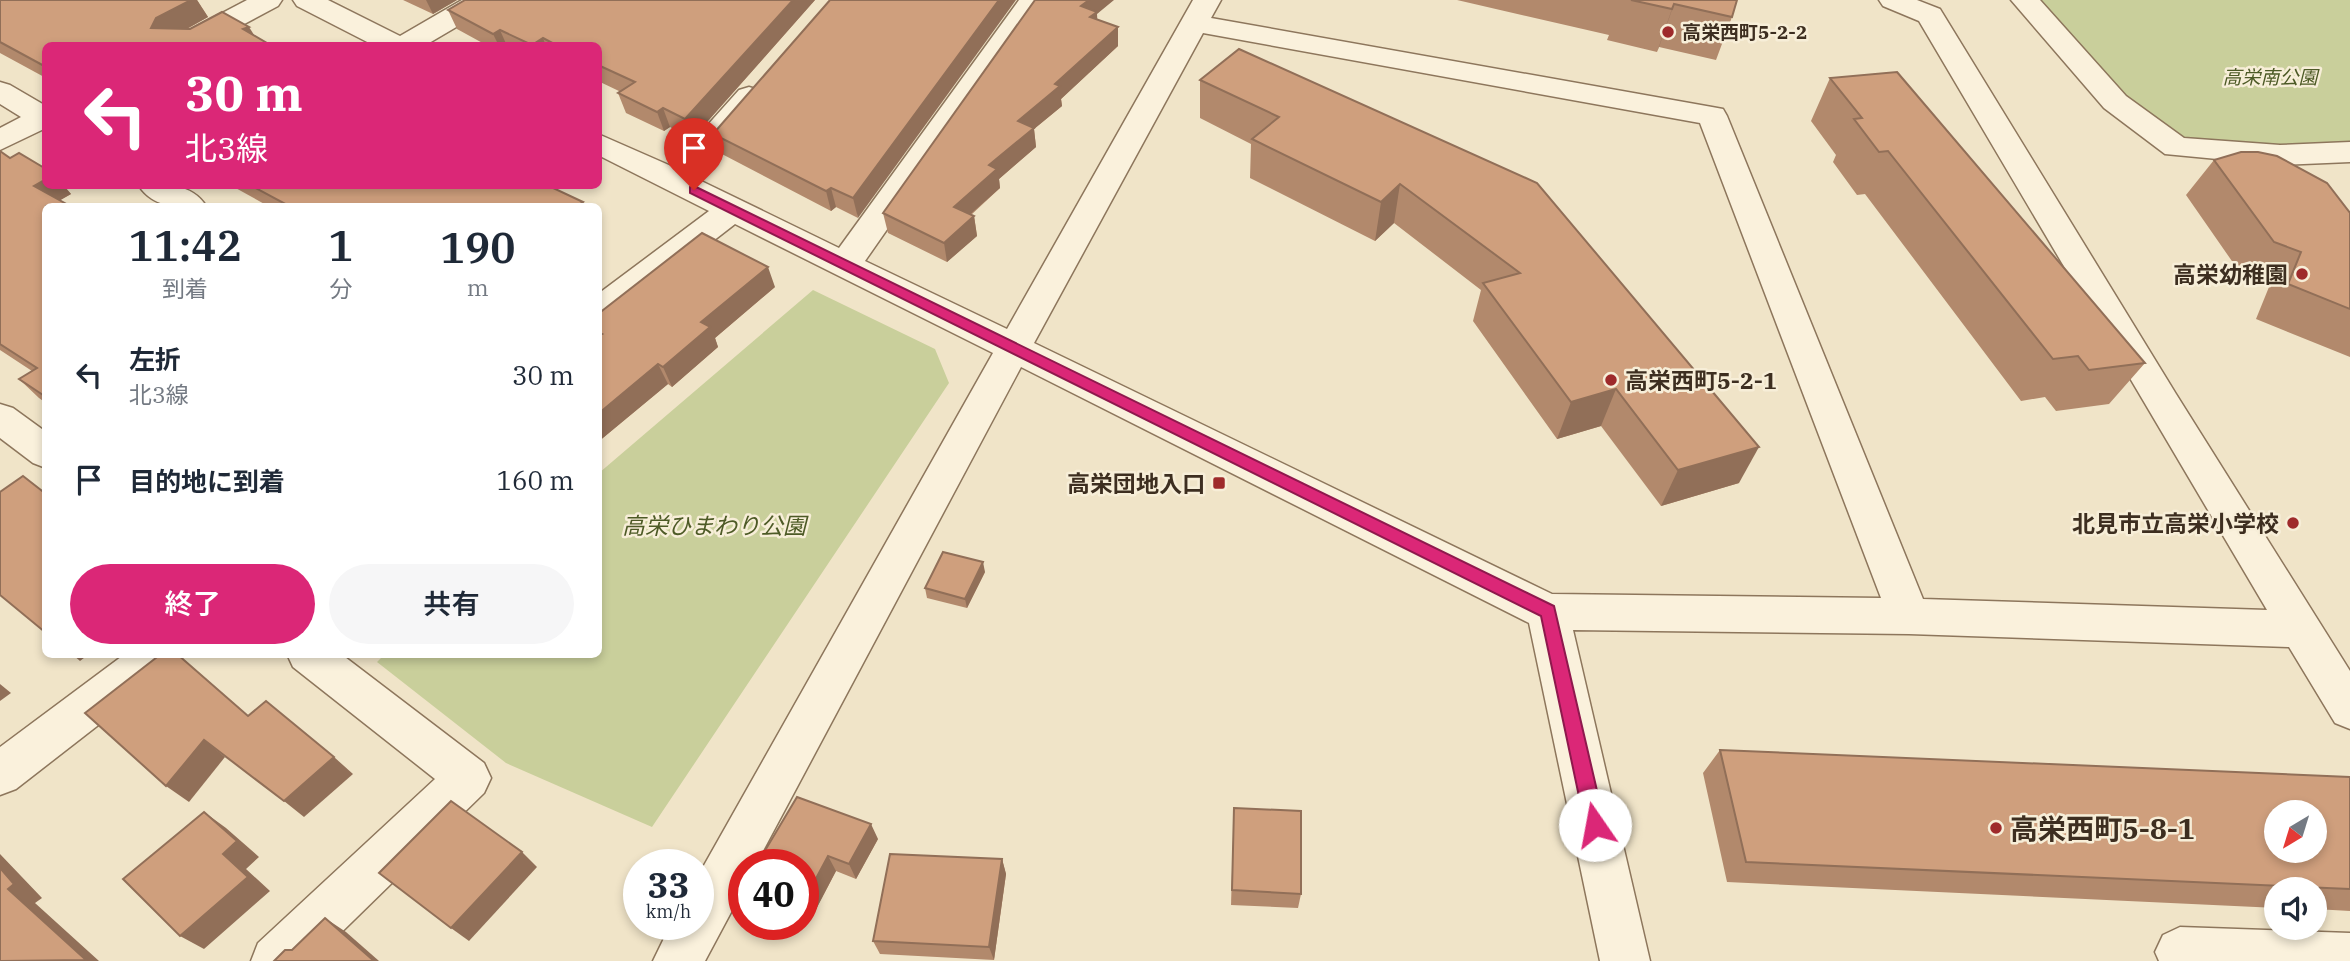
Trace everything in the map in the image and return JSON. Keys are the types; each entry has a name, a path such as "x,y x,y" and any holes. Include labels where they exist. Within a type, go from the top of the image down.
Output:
{"street":[{"path":"189,42 268,0"},
{"path":"307,0 392,42"},
{"path":"407,42 482,0"},
{"path":"846,263 1033,0"},
{"path":"1893,0 1930,15 2350,709"},
{"path":"2025,0 2115,102 2176,147 2280,155 2350,152"},
{"path":"678,961 1200,12 1712,116 1909,616"},
{"path":"675,181 763,80"},
{"path":"0,91 42,116"},
{"path":"0,140 42,119"},
{"path":"602,145 846,263 1013,349 1548,612 1909,616 2300,629"},
{"path":"160,189 185,203"},
{"path":"602,309 733,209"},
{"path":"0,418 42,450"},
{"path":"1548,612 1625,961"},
{"path":"0,774 153,658"},
{"path":"276,961 468,778 313,658"},
{"path":"2180,952 2350,958"}],"green space":[{"name":"高栄南公園","path":"2025,0 2350,0 2350,152 2176,147"},
{"name":"高栄ひまわり公園","path":"813,290 935,349 949,383 652,827 506,763 377,662 381,658 602,658 602,470"}],"building":[{"path":"0,0 191,0 156,18 151,28 190,29 222,12 249,27 243,29 265,42 42,42 42,65 0,42"},
{"path":"465,0 793,0 685,119 663,108 657,112 618,93 635,82 602,67 602,42 550,42 543,38 537,42 526,42 500,30 493,34 448,10"},
{"path":"830,0 999,0 853,198 831,188 826,191 713,134"},
{"path":"1035,0 1089,0 1081,6 1097,12 1090,17 1118,27 1055,84 1060,86 1018,121 1034,128 989,165 997,169 954,207 974,216 944,243 883,213"},
{"path":"1631,0 1737,0 1732,17 1674,4 1672,9"},
{"path":"1239,49 1537,183 1759,447 1678,470 1616,389 1571,402 1483,283 1520,273 1400,184 1381,202 1252,139 1279,117 1200,80"},
{"path":"1897,72 2145,363 2089,370 2078,356 2053,359 1888,151 1879,152 1854,119 1862,118 1830,78"},
{"path":"0,151 10,158 19,153 42,167 42,181 34,186 65,203 42,203 42,394 19,379 37,368 0,344"},
{"path":"2241,152 2277,156 2327,183 2350,213 2350,309 2288,284 2301,252 2274,242 2214,160"},
{"path":"258,189 555,189 583,202 582,203 283,203"},
{"path":"702,233 768,267 701,322 710,327 663,367 658,364 602,411 602,311"},
{"path":"23,476 42,491 42,630 0,595 0,492"},
{"path":"943,552 983,562 965,599 925,588"},
{"path":"156,658 182,658 248,716 266,701 334,757 284,801 204,740 166,786 85,713"},
{"name":"高栄西町5-8-1","path":"1720,750 2350,777 2350,889 2327,888 2327,877 2264,877 2264,885 1746,862"},
{"path":"797,797 871,824 849,864 828,856 819,873 819,849 766,849"},
{"path":"451,801 522,852 451,928 379,873"},
{"path":"1234,808 1301,811 1301,894 1232,890"},
{"path":"204,812 237,841 223,854 248,877 180,936 123,879"},
{"path":"890,854 1002,859 989,947 873,941"},
{"path":"0,868 14,884 8,889 86,960 0,961"},
{"path":"325,918 374,961 274,961 285,950 292,950"}],"place":[{"name":"高栄西町5-2-2","path":"1668,32"},
{"name":"高栄幼稚園","path":"2302,274"},
{"name":"高栄西町5-2-1","path":"1611,380"},
{"name":"高栄団地入口","path":"1219,483"},
{"name":"北見市立高栄小学校","path":"2293,523"},
{"name":"高栄西町5-8-1","path":"1996,828"}],"route":[{"path":"694,190 1548,612 1595,825"}]}
